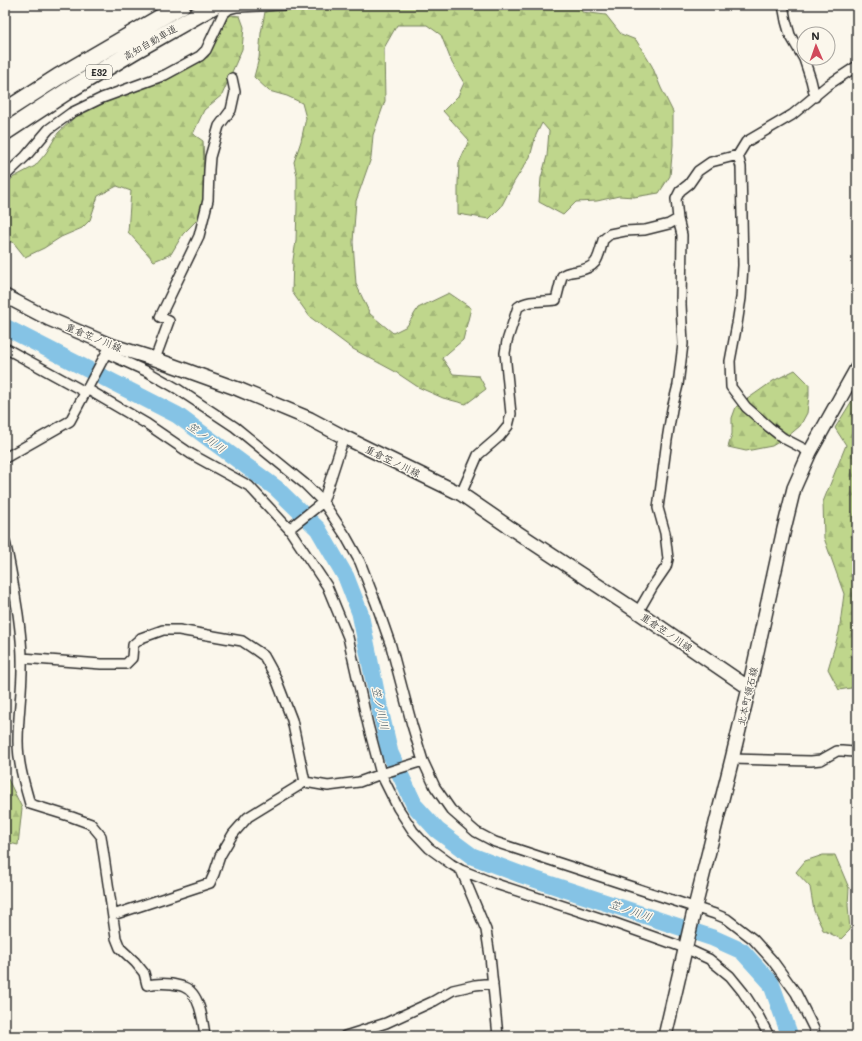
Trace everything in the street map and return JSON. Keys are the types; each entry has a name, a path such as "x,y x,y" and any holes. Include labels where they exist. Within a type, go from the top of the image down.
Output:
{"highway":[{"name":"高知自動車道","path":"5,111 64,74 182,5"},
{"name":"高知自動車道","path":"5,132 70,90 215,5"}],"main road":[{"name":"重倉笠ノ川線","path":"5,296 49,319 106,352 155,359 238,389 310,419 461,494 749,688"},
{"name":"北本町領石線","path":"664,1036 749,688 794,488 810,452 857,368"}],"street":[{"path":"5,176 26,156 49,129 71,113 102,98 165,75 200,56 206,50 228,9 237,7 285,5"},
{"path":"783,5 790,35 804,58 815,97"},
{"path":"638,612 666,567 668,559 665,533 658,508 667,440 678,385 683,344 682,235 678,219 676,199 680,191 689,184 698,171 711,162 738,155 746,142 792,115 828,85 857,66"},
{"path":"155,359 169,321 160,317 199,236 208,200 210,157 219,126 231,110 235,92 232,78"},
{"path":"738,155 741,167 743,265 741,298 730,361 731,387 746,407 769,427 783,438 810,452"},
{"path":"461,494 478,455 500,436 508,426 511,414 506,353 507,341 518,306 523,303 533,301 556,300 562,276 565,273 586,269 596,263 603,240 610,234 625,231 645,230 669,224 678,219"},
{"path":"5,348 87,389 147,424 191,454 249,486 290,528 327,586 348,637 368,725 398,808 413,831 429,848 461,870 496,884 686,947 709,959 730,976 743,992 769,1036"},
{"path":"5,458 70,421 106,352 148,372 176,388 235,427 305,484 321,503 349,542 360,562 391,646 421,762 435,787 451,810 476,832 495,842 727,919 753,939 772,960 796,992 814,1029 815,1036"},
{"path":"290,528 321,503 344,437"},
{"path":"5,542 12,571 21,638 22,684 19,710 18,743 21,776 30,804 91,824 101,836 116,938 120,948 144,973 147,985 158,983 185,987 194,995 203,1020 205,1036"},
{"path":"22,658 101,664 126,664 132,658 133,645 141,638 163,630 179,630 242,641 264,656 275,676 292,720 305,782"},
{"path":"732,759 811,761 821,760 837,751 854,752 857,754"},
{"path":"113,915 210,883 223,850 233,834 248,817 305,782 328,786 359,782 421,762"},
{"path":"461,870 486,930 498,1036"},
{"path":"345,1036 386,1023 434,1001 453,990 493,983"}],"green space":[{"path":"294,5 579,5 582,12 606,15 621,34 636,40 652,66 673,112 673,145 670,176 659,193 634,197 619,196 597,201 576,202 563,215 539,202 541,178 547,156 549,131 542,123 536,135 530,157 514,182 501,207 489,219 458,214 459,163 469,140 443,111 458,96 464,83 452,63 441,35 427,25 397,25 384,48 385,101 373,135 371,158 356,201 353,242 356,284 370,314 393,333 407,326 418,308 449,293 471,308 463,340 442,358 453,374 479,376 486,389 466,404 443,398 418,387 394,371 353,349 310,317 292,292 297,207 297,176 294,162 301,141 306,118 302,103 287,96 269,91 254,77 259,58 261,33 265,12 290,8"},
{"path":"230,15 240,16 244,27 242,49 222,95 204,110 193,134 203,141 204,163 208,187 205,212 183,234 171,254 154,261 128,232 131,191 117,186 98,196 90,220 82,228 61,237 44,248 25,257 13,242 5,242 5,184 14,177 35,166 46,153 58,133 77,115 100,100 208,57 219,33"},
{"path":"795,370 809,384 807,413 800,426 787,437 772,446 746,451 728,447 732,434 732,418 736,407 773,381"},
{"path":"857,387 857,687 839,690 828,669 839,632 844,594 824,538 823,502 846,445 835,428 853,399"},
{"path":"5,773 22,808 18,845 5,842"},
{"path":"823,855 835,855 849,888 848,905 850,930 841,939 823,930 814,911 810,887 796,872 805,861"}],"waterway":[{"name":"笠ノ川川","path":"5,327 177,415 276,488 318,529 346,577 360,613 390,753 415,806 437,830 472,856 522,875 713,938 742,951 771,983 790,1036"}]}
